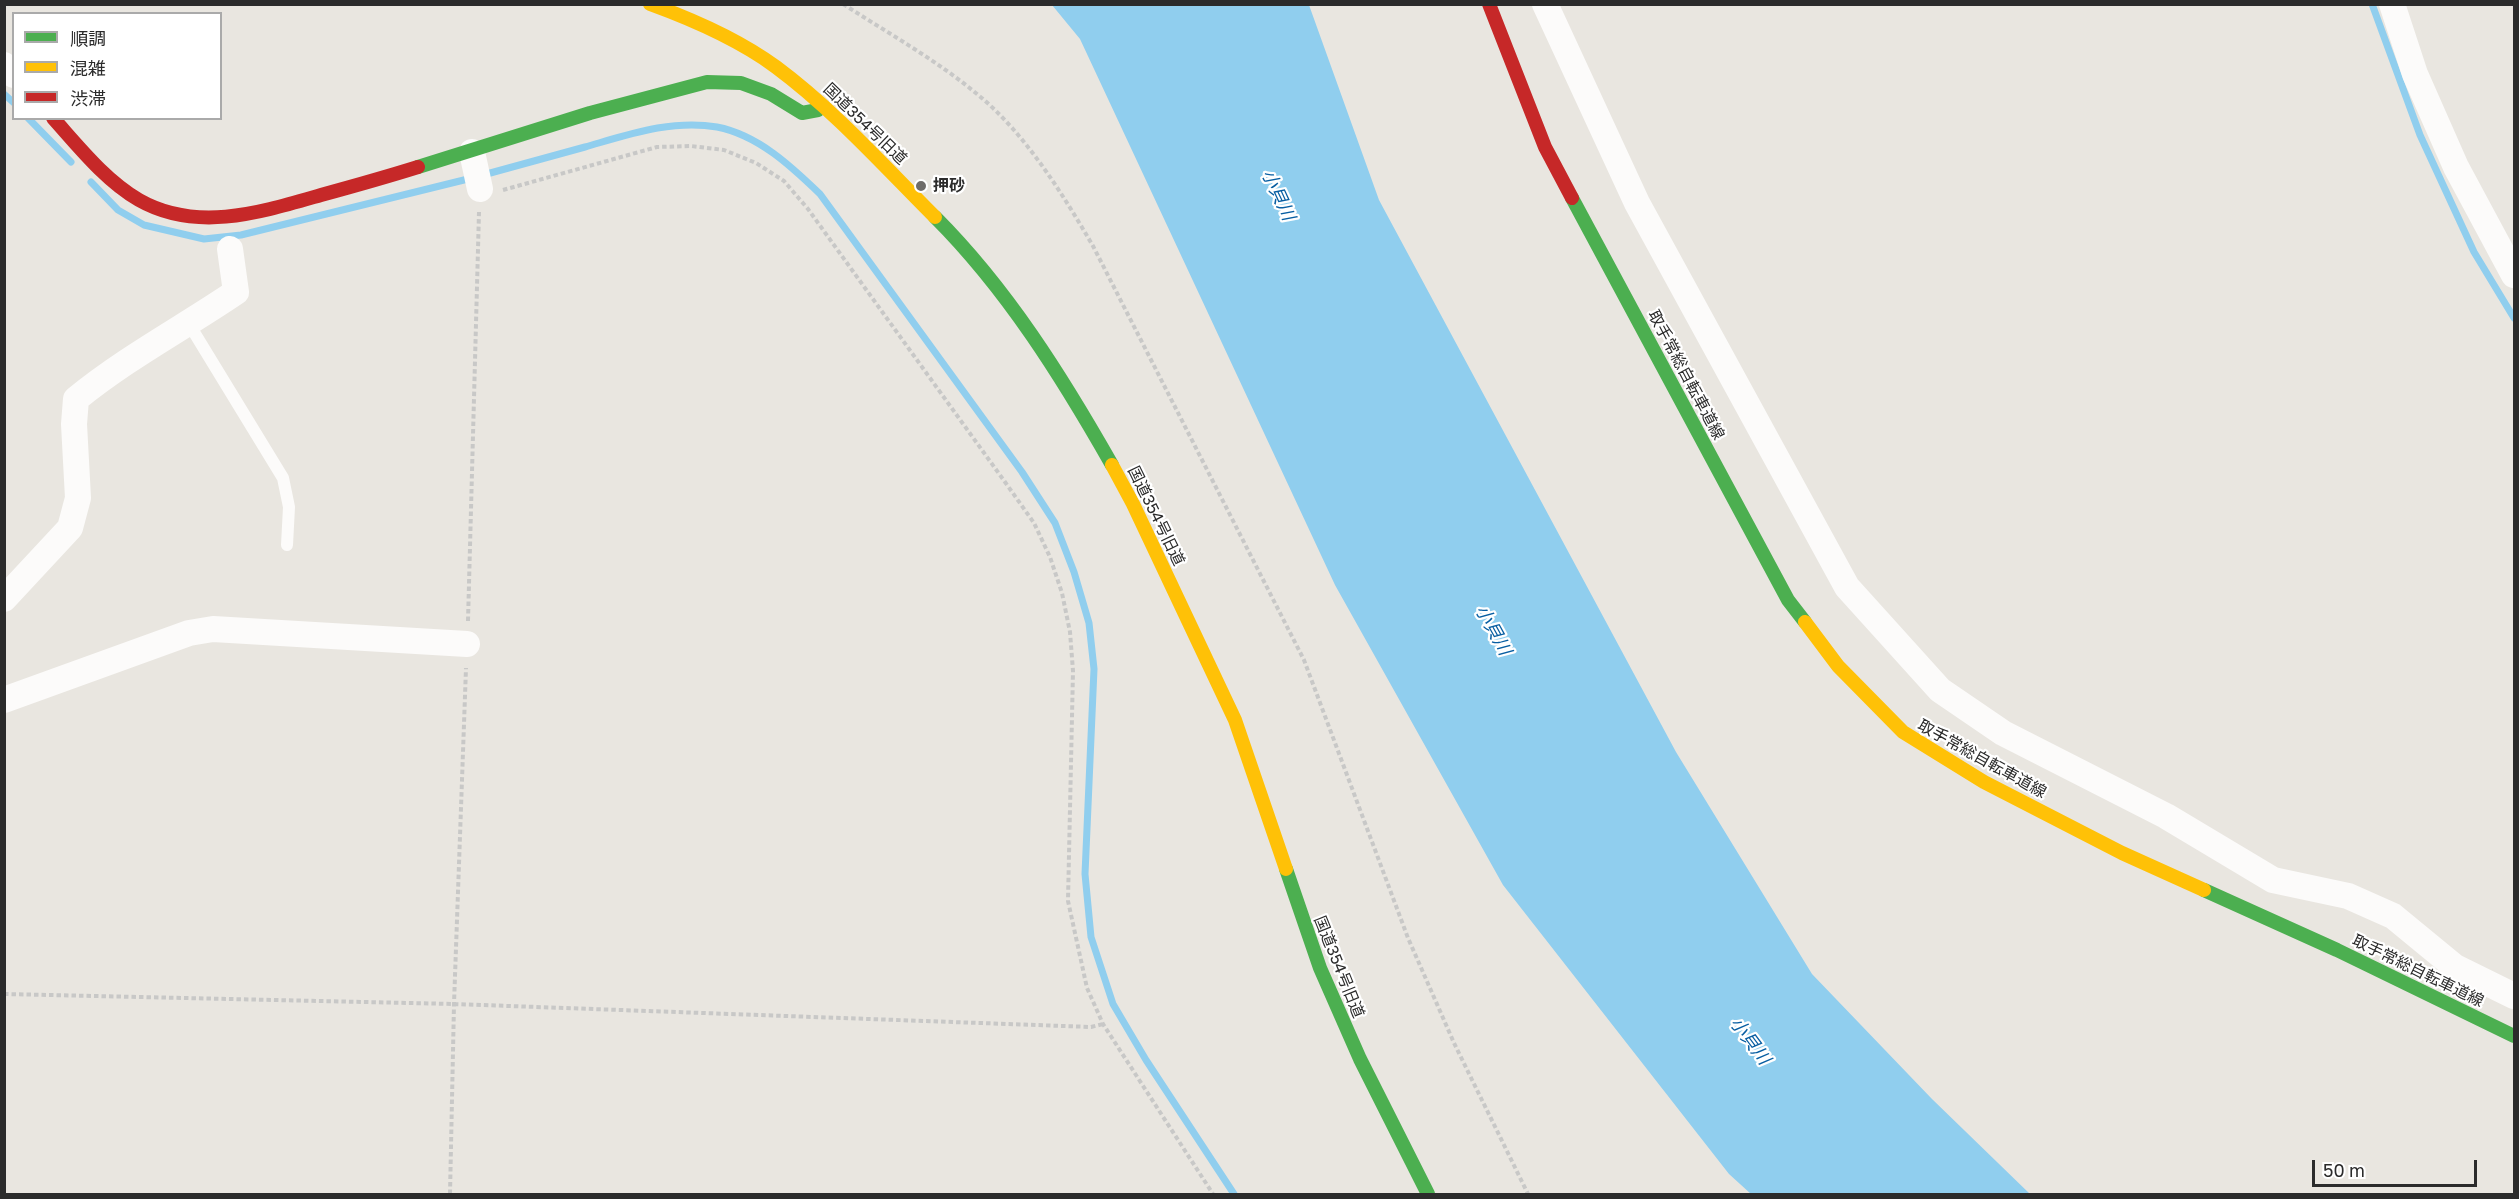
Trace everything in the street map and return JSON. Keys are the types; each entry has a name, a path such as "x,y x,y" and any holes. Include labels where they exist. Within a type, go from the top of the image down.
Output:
{"street":[{"name":"国道354号旧道","path":"650,4 681,15 728,37 776,66 826,108 944,226 997,287 1044,352 1087,421 1133,504 1234,720 1320,968 1360,1059 1428,1194"},
{"name":"取手常総自転車道線","path":"1489,4 1545,147 1788,600 1838,666 1903,732 1984,782 2122,853 2337,950 2514,1036"},
{"path":"2392,4 2415,74 2456,167 2514,275"},
{"path":"1553,7 1637,203 1847,587 1940,690 2003,733 2166,816 2274,880 2348,896 2392,915 2455,968 2514,996"},
{"path":"228,234 256,214 477,176 590,114 707,82 741,83 771,94 802,113 826,108"},
{"path":"55,120 113,180 146,202 228,234"},
{"path":"4,599 70,528 78,498 74,424 76,399 105,375 189,324 236,292 228,234"},
{"path":"4,700 189,633 213,629 467,644"}],"lane":[{"path":"189,324 283,478 289,507 287,545"}],"path":[{"path":"843,4 939,65 978,95 1002,118 1063,195 1093,246 1304,660 1408,938 1454,1042 1528,1194"},
{"path":"450,1194 454,1005 467,644 477,176 657,147 691,146 724,150 756,163 784,181 808,209 1034,523 1050,557 1062,593 1070,632 1073,671 1068,901 1087,988 1103,1024 1214,1194"},
{"path":"4,994 454,1005 1091,1027 1103,1024"}],"water":[{"name":"小貝川","path":"1052,5 1309,5 1379,200 1676,752 1812,974 1932,1099 2030,1194 1751,1194 1729,1174 1503,885 1335,585 1080,39"}],"waterway":[{"path":"2372,4 2420,135 2474,252 2514,318"},
{"path":"4,94 12,101"},
{"path":"30,120 71,162"},
{"path":"483,175 633,133 683,125 700,125 732,131 760,144 820,194 1022,472 1055,523 1074,572 1089,623 1094,669 1085,874 1091,937 1113,1004 1146,1060 1234,1194"},
{"path":"91,182 118,210 144,225 204,239 241,235 472,178"}],"traffic: fast":[{"path":"418,167 590,113 707,82 741,83 771,94 802,113 818,110"},
{"path":"1572,198 1788,600 1805,622"},
{"path":"935,217 986,274 1032,335 1112,465"},
{"path":"1286,869 1320,968 1360,1059 1428,1194"},
{"path":"2204,890 2337,950 2514,1036"}],"traffic: slow":[{"path":"650,4 715,31 776,67 818,101 935,217"},
{"path":"1112,465 1133,504 1235,720 1286,869"},
{"path":"1805,622 1838,666 1903,732 1984,782 2122,853 2204,890"}],"traffic: jam":[{"path":"1489,4 1545,147 1572,198"},
{"path":"55,120 93,162 127,192 161,210 184,216 207,217 253,213 418,167"}],"place":[{"name":"押砂","path":"921,186"}]}
